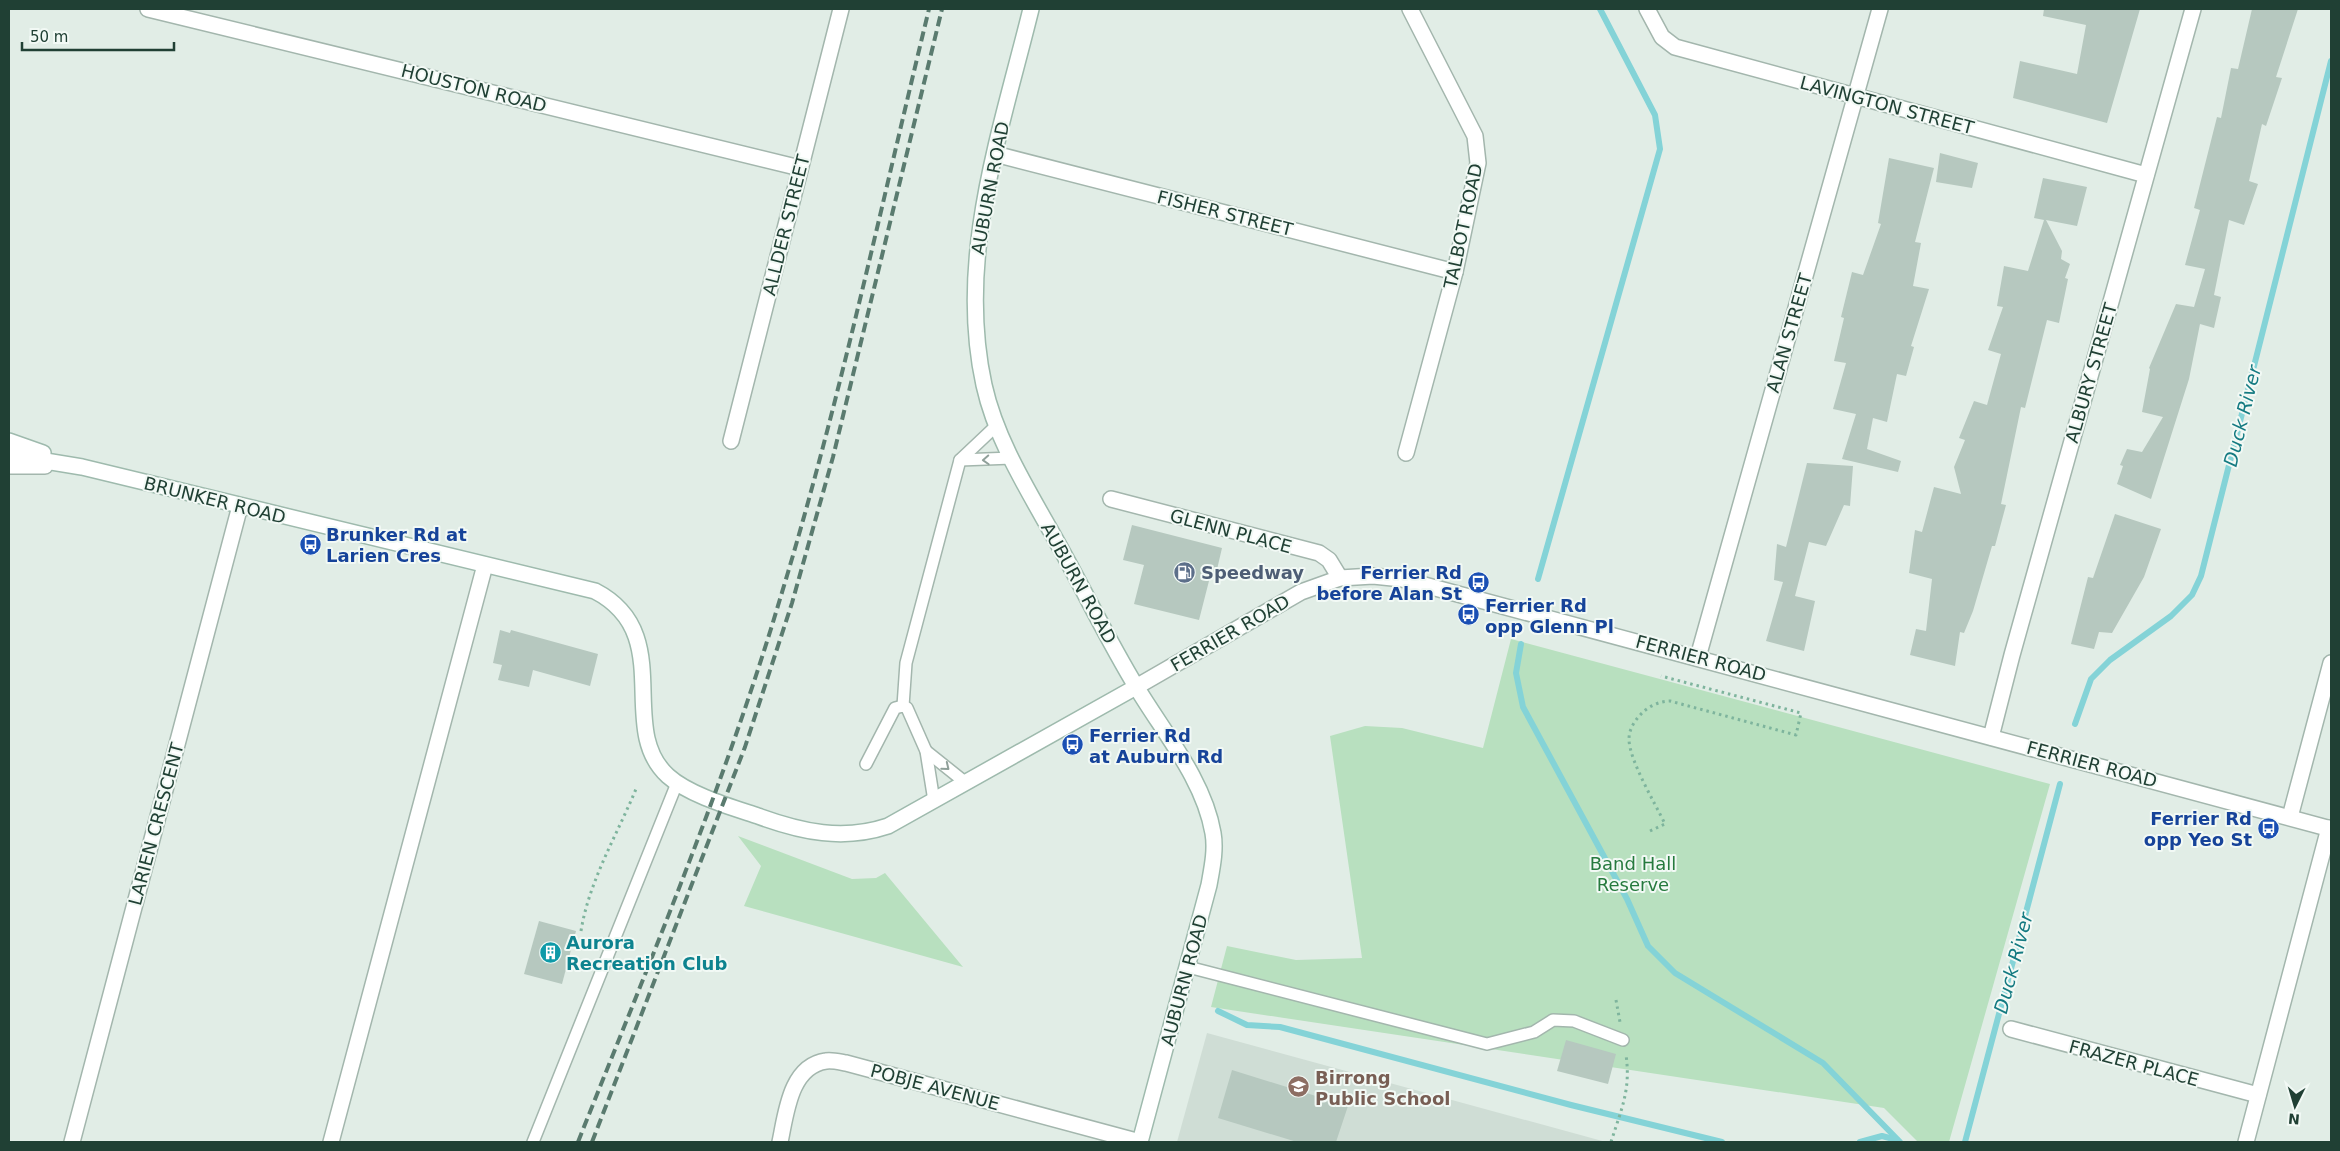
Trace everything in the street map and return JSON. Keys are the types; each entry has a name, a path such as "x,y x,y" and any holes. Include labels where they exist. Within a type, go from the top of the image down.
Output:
{"street":[{"name":"HOUSTON ROAD","path":"148,9 800,168"},
{"name":"ALLDER STREET","path":"731,441 841,9"},
{"name":"AUBURN ROAD","path":"1031,9 995,154 975,263 974,291 980,362 984,385 996,426 1012,458 1136,686 1196,784 1209,814 1213,836 1213,859 1209,885 1140,1142"},
{"name":"TALBOT ROAD","path":"1406,453 1455,272 1478,163 1475,136 1410,9"},
{"name":"LAVINGTON STREET","path":"1647,9 1662,37 1675,47 2146,176"},
{"name":"ALAN STREET","path":"1698,657 1880,9"},
{"name":"ALBURY STREET","path":"1991,737 2012,654 2193,9"},
{"name":"FISHER STREET","path":"995,154 1455,272"},
{"name":"BRUNKER ROAD","path":"9,441 82,467"},
{"name":"BRUNKER ROAD","path":"9,455 82,467 595,590 606,596 622,611 634,632 641,655 646,729 660,766"},
{"path":"9,466 82,467"},
{"name":"GLENN PLACE","path":"1111,499 1319,553 1329,560 1340,578"},
{"name":"LARIEN CRESCENT","path":"72,1142 240,506"},
{"path":"331,1142 485,564"},
{"name":"FERRIER ROAD","path":"660,766 677,783 773,822 823,834 869,832 888,826 934,801 1301,592 1340,578 1373,576 1402,579 2330,828"},
{"path":"2290,818 2331,663"},
{"path":"2246,1142 2330,828"},
{"name":"FRAZER PLACE","path":"2011,1030 2172,1074 2258,1095"},
{"name":"POBJE AVENUE","path":"780,1142 792,1092 801,1076 812,1066 826,1061 846,1063 1140,1142"}],"lane":[{"path":"903,706 906,663 960,460 996,426"},
{"path":"960,460 1012,458"},
{"path":"903,706 907,708 926,751 934,801"},
{"path":"866,764 895,708 903,706"},
{"path":"926,751 966,783"},
{"path":"533,1142 677,783"},
{"path":"1188,967 1486,1044 1534,1032 1553,1020 1574,1020 1623,1040"}],"path":[{"path":"1650,831 1665,824 1631,753 1628,738 1631,728 1646,709 1664,701 1670,701 1796,735 1802,713 1661,676"},
{"path":"581,931 583,917 609,845 636,789"},
{"path":"1610,1142 1626,1094"}],"shaded area":[{"name":"Birrong Public School","path":"1207,1033 1606,1142 1177,1142"}],"green space":[{"name":"Band Hall Reserve","path":"1511,639 2050,784 1949,1142 1918,1142 1884,1108 1211,1007 1227,946 1296,960 1362,958 1330,736 1365,726 1402,728 1483,748"},
{"path":"738,836 852,879 876,878 885,873 963,967 744,906 761,866"}],"building":[{"path":"2044,9 2140,9 2107,123 2013,98 2020,61 2077,74 2086,25 2043,16"},
{"path":"2252,9 2298,9 2276,77 2282,78 2266,126 2262,124 2249,181 2258,184 2244,225 2229,220 2214,295 2221,297 2214,328 2200,324 2189,379 2151,499 2117,484 2123,466 2120,465 2127,449 2142,452 2163,417 2142,412 2149,368 2176,304 2194,307 2205,269 2185,265 2200,210 2194,208 2217,117 2221,118 2231,68 2238,69"},
{"path":"1940,153 1978,163 1972,188 1936,182"},
{"path":"1889,158 1934,168 1915,242 1921,243 1913,286 1929,289 1911,346 1914,347 1906,376 1897,374 1887,422 1873,418 1867,449 1901,461 1898,472 1842,459 1856,414 1833,409 1846,363 1834,361 1844,318 1841,317 1852,272 1863,275 1881,224 1878,223"},
{"path":"2043,178 2087,187 2077,226 2046,220 2062,251 2061,259 2070,264 2065,278 2068,279 2059,323 2047,320 2025,408 2021,407 2001,504 2006,505 1995,546 1992,546 1973,611 1964,633 1960,632 1955,666 1910,655 1916,629 1926,631 1932,579 1909,573 1915,530 1922,532 1934,487 1961,494 1954,467 1965,440 1959,438 1974,401 1987,405 2001,354 1988,350 2003,307 1997,306 2004,266 2028,271 2044,220 2034,218"},
{"path":"1807,463 1853,466 1850,506 1844,505 1826,546 1809,542 1795,596 1815,601 1804,651 1766,641 1783,582 1774,580 1777,544 1786,547"},
{"path":"2115,514 2161,529 2144,577 2112,633 2099,632 2094,649 2071,644 2088,577 2093,578"},
{"name":"Speedway","path":"1132,525 1222,548 1215,578 1210,577 1199,620 1134,604 1144,565 1123,560"},
{"path":"500,630 510,633 511,630 598,654 590,686 533,670 529,687 498,680 502,665 493,663"},
{"name":"Aurora Recreation Club","path":"539,921 576,931 562,984 524,974"},
{"path":"1566,1040 1616,1054 1608,1084 1557,1071"},
{"path":"1232,1070 1348,1106 1336,1142 1297,1142 1218,1118"}],"waterway":[{"path":"1538,579 1660,149 1655,115 1600,9"},
{"name":"Duck River","path":"2075,724 2091,679 2110,660 2171,616 2192,595 2201,576 2331,61"},
{"path":"1521,644 1516,673 1523,707 1627,899 1648,946 1675,973 1823,1063 1900,1142"},
{"name":"Duck River","path":"1965,1142 2060,784"},
{"path":"1218,1011 1247,1025 1280,1027 1571,1105 1722,1142"},
{"path":"1860,1142 1882,1136 1897,1140"}],"railway":[{"path":"578,1142 711,805 780,599 821,453 859,305 929,9"},
{"path":"592,1142 745,747 792,603 833,457 942,9"}],"place":[{"name":"Brunker Rd at Larien Cres","path":"310,544"},
{"name":"Speedway","path":"1185,572"},
{"name":"Ferrier Rd before Alan St","path":"1478,582"},
{"name":"Ferrier Rd opp Glenn Pl","path":"1469,615"},
{"name":"Ferrier Rd at Auburn Rd","path":"1073,745"},
{"name":"Ferrier Rd opp Yeo St","path":"2268,828"},
{"name":"Aurora Recreation Club","path":"550,952"},
{"name":"Birrong Public School","path":"1299,1087"}]}
